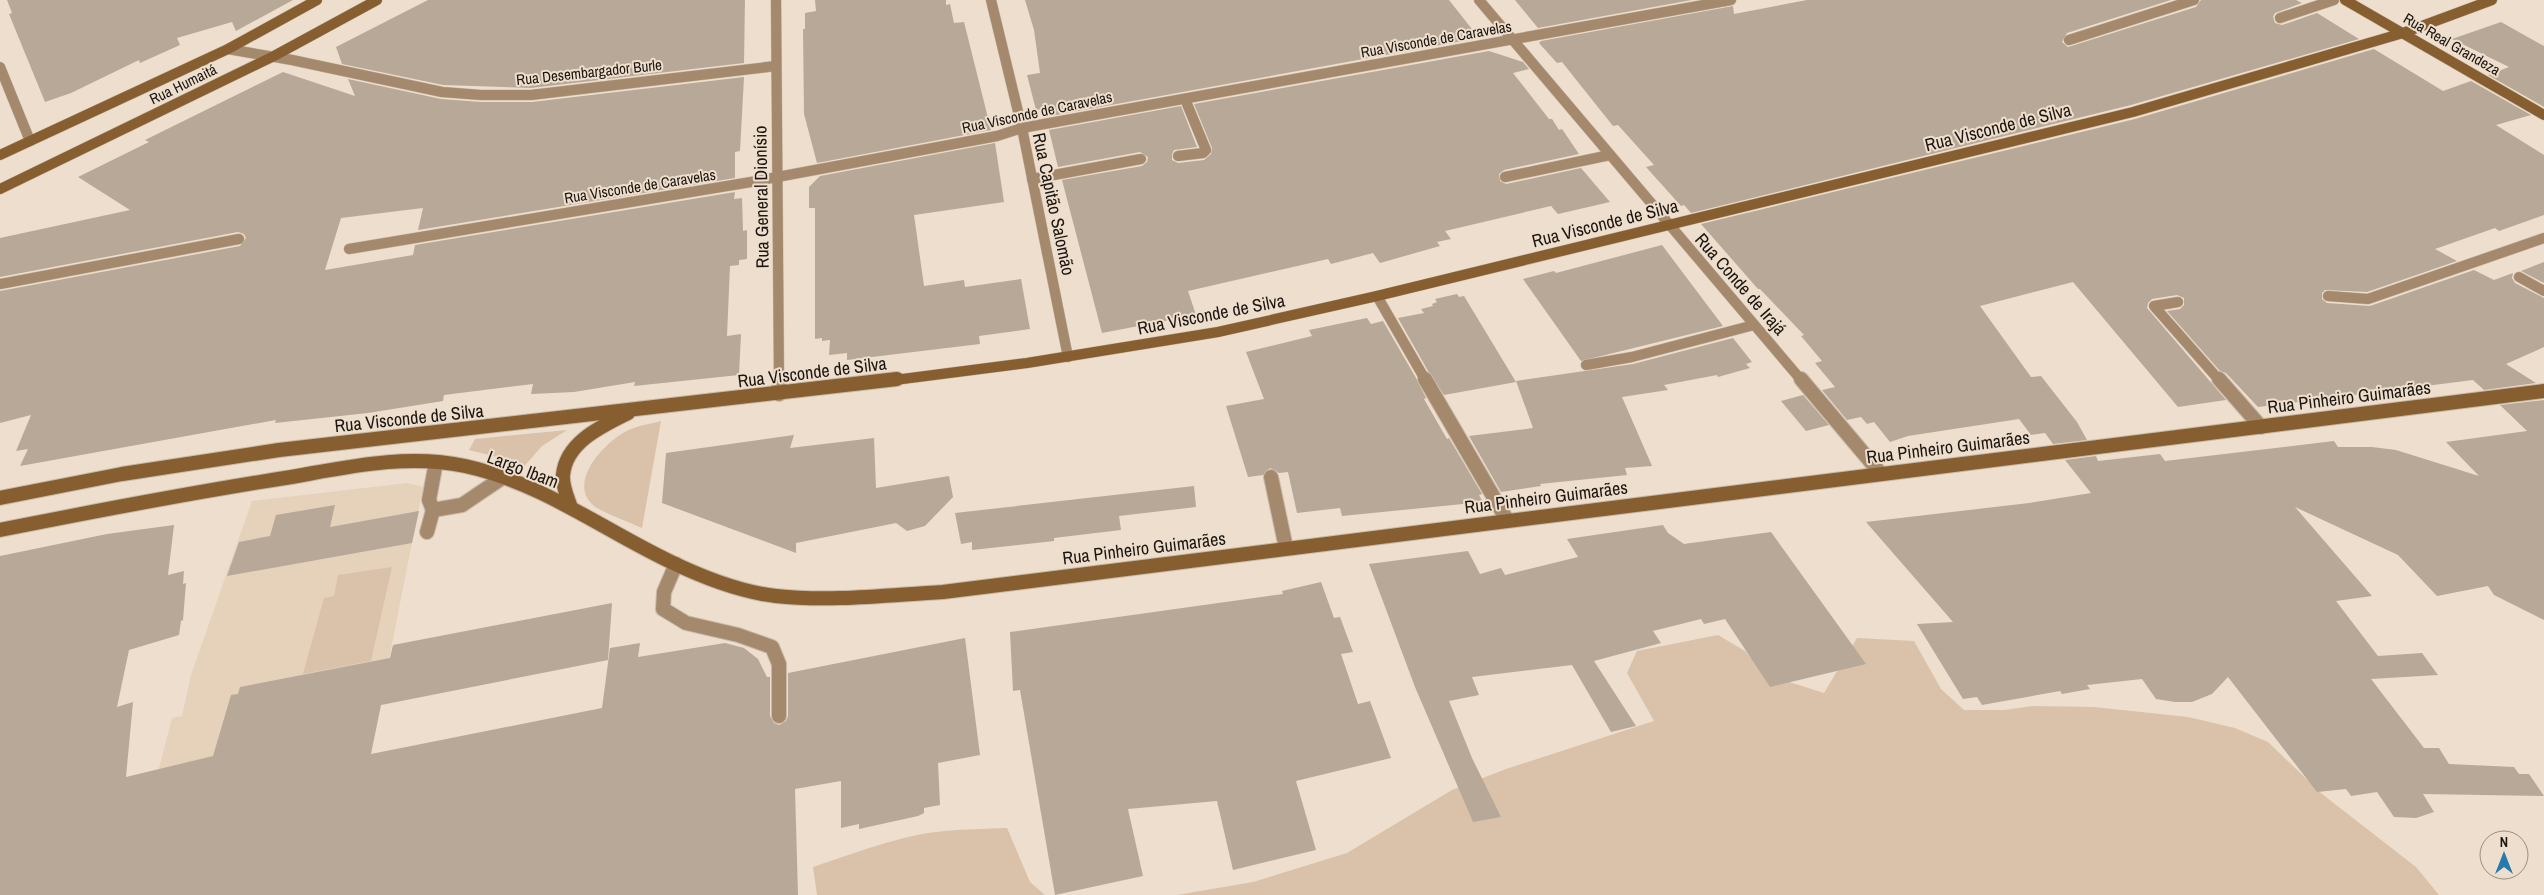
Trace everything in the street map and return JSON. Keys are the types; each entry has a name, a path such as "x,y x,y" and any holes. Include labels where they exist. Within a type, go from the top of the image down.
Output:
{"main road":[{"name":"Rua Humaitá","path":"0,155 228,49 303,3 317,0"},
{"name":"Rua Humaitá","path":"0,189 274,56 377,0"},
{"name":"Rua Real Grandeza","path":"2345,0 2544,115"},
{"name":"Rua Visconde de Silva","path":"0,498 122,474 279,450 639,408 779,394 1068,357 1218,332 1670,226 2133,112 2403,33 2492,0"},
{"name":"Rua Pinheiro Guimarães","path":"570,505 676,564 746,589 774,595 817,598 943,592 2544,391"},
{"path":"570,505 563,474 567,459 595,431 639,408"},
{"path":"0,530 185,494 333,470 384,464 436,462"},
{"name":"Largo Ibam","path":"436,462 464,466 502,478 570,505"}],"street":[{"name":"Rua General Dionísio","path":"776,0 779,177 779,394"},
{"name":"Rua Capitão Salomão","path":"991,0 1022,128 1068,357"},
{"name":"Rua Conde de Irajá","path":"1479,0 1881,474"},
{"name":"Rua Visconde de Caravelas","path":"349,249 779,177 997,136 1022,128 1730,0"},
{"path":"2069,40 2194,0"},
{"path":"2303,0 2314,6"},
{"path":"2280,18 2334,0"},
{"name":"Rua Desembargador Burle","path":"228,49 274,56 398,84 442,92 481,95 531,95 776,66"},
{"path":"0,68 30,141"},
{"path":"1178,156 1203,153 1206,150 1185,99"},
{"path":"1504,176 1610,155"},
{"path":"1032,179 1141,159"},
{"path":"2328,296 2368,299 2544,238"},
{"path":"0,284 239,239"},
{"path":"2519,277 2544,291"},
{"path":"1376,296 1507,520"},
{"path":"2178,302 2154,306 2262,427"},
{"path":"1586,365 1632,357 1754,325"},
{"path":"427,532 433,510 429,500 436,462"},
{"path":"433,510 448,510 467,504 502,478"},
{"path":"1271,478 1286,548"},
{"path":"676,564 664,590 662,601 664,609 686,623 738,635 772,647 779,664 779,716"}],"shaded area":[{"path":"661,421 642,528 593,505 586,495 584,484 593,461 612,441 638,426"},
{"path":"567,430 542,446 521,470 497,457 469,450 475,439"},
{"path":"407,483 423,487 370,755 113,895 160,765 172,718 182,716 191,675 252,501"},
{"path":"392,567 371,661 303,674 324,598 334,596 338,575"},
{"path":"1718,635 1745,651 1764,674 1824,693 1857,638 1914,641 1941,689 1964,710 2004,710 2033,706 2094,707 2188,717 2235,728 2268,742 2322,794 2416,867 2439,895 1177,895 1253,882 1347,853 1452,790 1506,769 1654,721 1627,673 1637,651"},
{"path":"1007,828 1030,882 1045,895 817,895 813,867 911,836 968,829"}],"building":[{"path":"7,0 293,0 236,31 232,22 177,38 180,45 140,63 139,60 71,93 45,102 9,14 12,13"},
{"path":"428,0 745,0 744,63 531,88 443,85 342,64 336,47"},
{"path":"815,0 946,0 946,5 950,4 954,23 964,22 991,130 817,163 804,114 803,29 805,29 805,13 816,11"},
{"path":"1025,0 1449,0 1479,38 1045,117 1043,109 1036,110 1027,75 1040,73 1034,30"},
{"path":"1515,0 1692,0 1538,28"},
{"path":"1807,0 2171,0 2067,33 2062,42 2068,47 2196,7 2201,0 2296,0 2302,3 2275,13 2273,17 2275,23 2282,25 2317,13 2359,39 2131,105 1691,213 1684,205 1681,206 1646,167 1654,165 1618,125 1613,126 1562,62 1557,63 1539,43 1541,41 1733,6 1734,14"},
{"path":"2501,22 2544,46 2544,107 2488,75 2509,67 2452,39"},
{"path":"2374,49 2443,91 2471,81 2531,115 2496,125 2544,155 2544,215 2499,231 2495,228 2435,249 2457,261 2367,292 2325,290 2322,293 2322,299 2327,303 2370,306 2474,270 2494,280 2513,273 2512,278 2515,283 2544,298 2544,347 2506,364 2536,383 2484,390 2473,380 2258,407 2226,373 2220,371 2167,311 2180,309 2184,305 2184,298 2177,295 2152,299 2148,303 2147,308 2226,400 2178,407 2073,282 1980,306 2031,377 2041,376 2077,422 2087,440 2053,444 2045,433 2031,435 2019,419 1908,436 1890,442 1874,422 1867,424 1861,417 1847,420 1822,390 1835,387 1815,363 1822,361 1801,336 1804,335 1758,289 1701,224 2135,119"},
{"path":"1489,51 1523,62 1529,69 1513,73 1549,119 1552,119 1559,130 1562,129 1579,154 1504,170 1499,174 1500,181 1506,184 1581,168 1610,202 1558,214 1551,206 1445,231 1451,239 1437,242 1440,246 1380,263 1373,253 1331,264 1328,259 1188,291 1196,315 1102,333 1062,180 1142,166 1147,162 1148,157 1140,152 1058,167 1049,130 1181,106 1197,147 1174,150 1172,160 1178,163 1204,160 1211,154 1212,148 1194,104"},
{"path":"283,72 355,96 348,79 441,99 481,102 532,102 744,77 740,151 735,152 735,178 418,230 423,208 341,218 325,270 413,255 415,245 735,192 734,199 742,198 743,231 747,230 747,259 739,260 739,265 730,266 727,336 741,334 739,375 634,386 635,382 574,392 531,394 533,384 444,395 443,401 368,413 275,423 276,420 20,466 28,449 16,451 31,415 0,423 0,291 240,246 246,238 244,234 238,232 0,277 0,238 130,210 78,177 149,142 145,140"},
{"path":"995,143 1004,202 914,215 924,286 964,280 965,287 1021,279 1030,329 979,336 980,344 847,360 847,353 829,355 830,340 822,341 822,338 815,339 815,208 809,208 809,187 820,176"},
{"path":"1662,245 1723,326 1581,361 1523,279 1554,271 1556,273"},
{"path":"2544,262 2544,283 2521,271"},
{"path":"1457,294 1459,297 1464,296 1516,382 1444,395 1398,318 1424,313 1421,309 1433,306 1432,304 1437,302 1435,299"},
{"path":"1367,318 1371,324 1383,321 1416,378 1426,398 1424,399 1482,494 1479,495 1483,502 1342,516 1340,508 1297,513 1288,472 1279,473 1270,468 1263,475 1248,477 1226,406 1264,399 1246,352 1312,336 1309,330"},
{"path":"1733,338 1752,362 1746,364 1750,368 1718,377 1717,375 1664,385 1668,390 1622,397 1652,466 1625,468 1627,475 1540,484 1541,486 1501,492 1469,436 1533,428 1516,381 1633,364"},
{"path":"1803,395 1829,425 1806,431 1781,401"},
{"path":"2544,400 2544,620 2494,595 2488,586 2437,596 2398,555 2295,507 2372,596 2336,601 2378,656 2422,653 2438,675 2371,679 2424,748 2439,748 2449,764 2514,767 2519,774 2529,774 2544,796 2423,794 2434,812 2416,818 2394,817 2377,792 2351,796 2346,789 2317,792 2228,677 2212,694 2192,702 2156,699 2142,679 2087,685 2090,689 2062,694 2060,691 1982,705 1977,697 1963,699 1917,624 1953,622 1866,522 2029,503 2091,493 2065,460 2096,456 2098,461 2160,454 2165,461 2334,441 2338,447 2372,447 2396,450 2479,476 2446,442 2527,431 2500,405"},
{"path":"794,435 790,448 874,438 876,488 949,476 953,497 925,526 907,531 896,523 796,543 796,553 662,503 666,453"},
{"path":"1194,486 1196,507 1119,516 1121,530 1054,538 1054,541 972,550 972,542 961,544 955,513"},
{"path":"335,505 330,527 419,511 412,543 227,576 239,542 270,536 276,515"},
{"path":"174,525 168,575 184,571 183,584 186,583 183,620 181,621 179,635 129,650 117,707 133,702 126,777 213,756 231,695 238,694 240,687 390,658 393,645 612,603 608,660 381,705 371,754 602,708 610,648 640,643 638,657 725,643 744,648 758,659 767,677 770,677 770,716 774,723 779,725 786,721 788,716 788,673 965,638 980,755 938,763 940,805 924,808 924,813 918,816 859,829 859,824 841,828 841,781 795,789 798,895 0,895 0,556 107,534"},
{"path":"1663,525 1668,533 1684,544 1771,532 1866,664 1770,687 1725,619 1704,624 1701,619 1653,631 1661,643 1594,661 1636,726 1611,732 1572,665 1472,677 1479,695 1449,701 1472,758 1501,817 1473,822 1415,687 1369,564 1468,551 1480,574 1501,568 1505,575 1578,557 1567,539"},
{"path":"1321,582 1334,618 1340,617 1353,652 1341,654 1358,704 1370,701 1391,758 1296,781 1316,850 1233,870 1217,801 1128,809 1143,876 1055,895 1020,690 1013,691 1010,632 1283,594 1282,591"}]}
